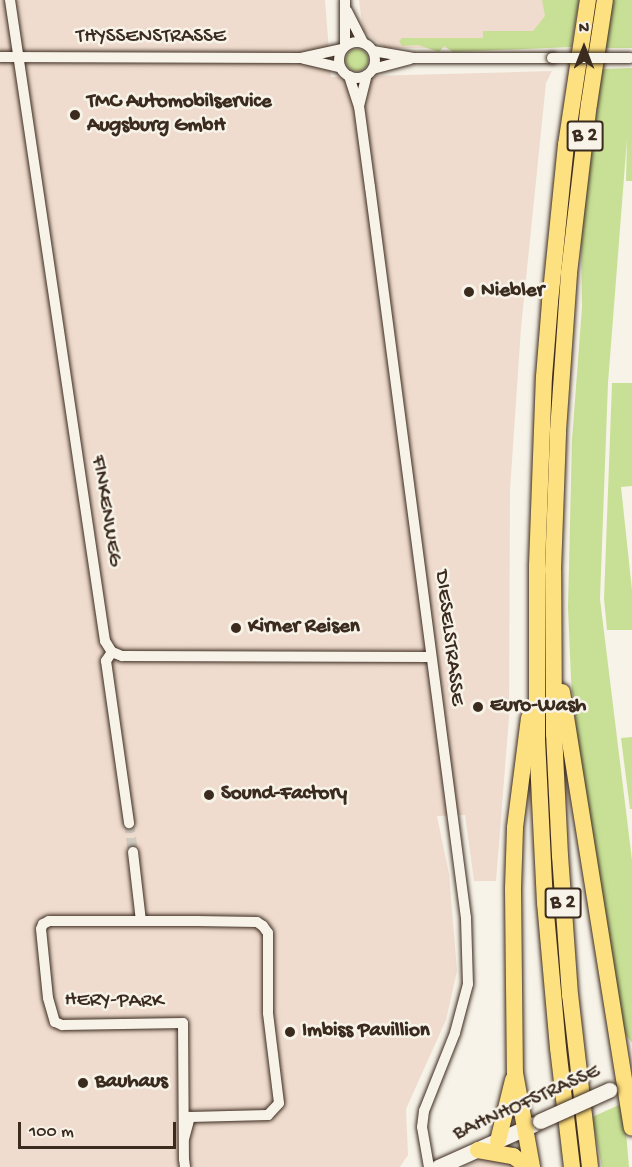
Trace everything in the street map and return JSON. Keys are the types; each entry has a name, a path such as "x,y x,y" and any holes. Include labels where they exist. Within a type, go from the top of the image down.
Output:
{"highway":[{"name":"B 2","path":"572,1167 549,951 536,677 544,377 566,145 588,0"},
{"name":"B 2","path":"590,1167 566,946 556,788 553,637 558,431 569,273 589,104 605,0"},
{"path":"553,637 616,1033 621,1084 632,1127"},
{"path":"530,1167 515,1073 515,828 536,677"},
{"path":"616,1033 632,1049"},
{"path":"498,1141 515,1073"},
{"path":"477,1150 513,1156 530,1167"}],"main road":[{"name":"BAHNHOFSTRASSE","path":"438,1167 621,1084"}],"street":[{"name":"FINKENWEG","path":"10,0 105,641 112,652"},
{"path":"346,4 363,43 373,51 413,58 631,58"},
{"path":"340,67 339,58 344,48 346,4"},
{"path":"344,48 354,42 363,43"},
{"name":"THYSSENSTRASSE","path":"301,58 344,48"},
{"name":"DIESELSTRASSE","path":"359,106 375,60 373,51"},
{"name":"THYSSENSTRASSE","path":"0,57 301,58 340,67"},
{"path":"349,76 358,78 413,58"},
{"name":"DIESELSTRASSE","path":"340,67 349,76 359,106 466,918 468,984 462,1010 424,1111 422,1127 429,1167"},
{"path":"129,823 106,661 112,652 122,656 431,657"},
{"path":"133,852 141,921"},
{"name":"HERY-PARK","path":"184,1139 190,1118 268,1115 277,1108 279,1098 268,1013 268,933 258,922 49,921 43,924 41,929 51,1015 55,1022 62,1024 183,1023 184,1139 185,1167"}],"shaded area":[{"path":"0,0 325,0 331,77 552,71 546,83 521,328 510,490 509,718 496,881 474,881 465,815 437,816 449,874 457,971 446,1020 406,1109 408,1155 400,1167 0,1167"},
{"path":"359,0 555,0 547,47 385,48 363,31"},
{"path":"488,1157 520,1167 463,1167"}],"green space":[{"path":"542,0 579,0 571,47 453,52 444,46 439,52 418,45 402,46 399,41 402,38 483,38 483,31 533,31 545,16"},
{"path":"612,0 632,0 632,48 605,48"},
{"path":"357,49 365,52 368,60 365,68 357,71 349,68 346,60 349,52"},
{"path":"632,68 632,181 626,181 627,139 608,383 600,599 632,860 632,1043 623,1031 579,755 571,680 568,608 572,440 582,307 581,241 587,189 602,69"},
{"path":"612,383 632,383 632,486 621,487 632,590 632,630 607,630 604,599"},
{"path":"632,737 632,809 630,809 621,738"},
{"path":"619,1105 624,1109 629,1167 602,1167 592,1117"}],"tunnel":[{"path":"129,823 133,852"}],"place":[{"name":"TMC Automobilservice Augsburg GmbH","path":"75,115"},
{"name":"Niebler","path":"469,292"},
{"name":"Kirner Reisen","path":"236,628"},
{"name":"Euro-Wash","path":"478,707"},
{"name":"Sound-Factory","path":"209,795"},
{"name":"Imbiss Pavillion","path":"290,1032"},
{"name":"Bauhaus","path":"83,1083"}]}
